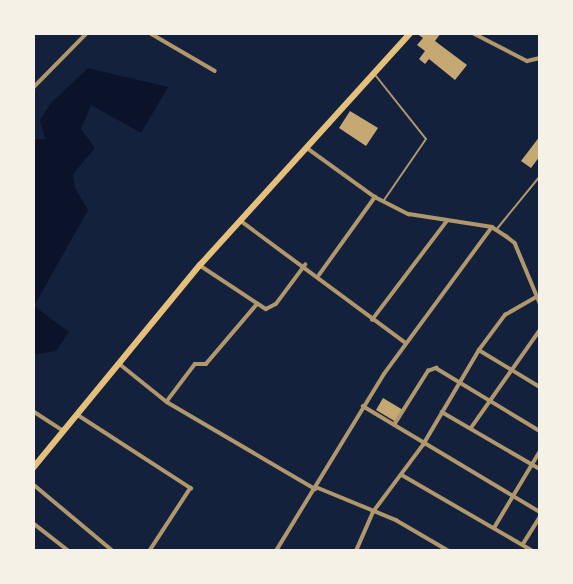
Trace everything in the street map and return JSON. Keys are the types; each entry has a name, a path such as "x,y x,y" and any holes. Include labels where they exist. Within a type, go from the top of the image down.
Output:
{"main road":[{"path":"33,468 121,365 200,265 375,75 410,33"}],"street":[{"path":"34,85 87,33"},
{"path":"150,33 215,71"},
{"path":"473,33 527,61 540,58"},
{"path":"307,148 375,197 409,214 494,228 515,243 540,303"},
{"path":"319,275 375,197"},
{"path":"240,221 319,275 372,320 406,343"},
{"path":"372,320 447,221"},
{"path":"276,551 363,406 406,343 494,228"},
{"path":"200,265 266,309 276,304 305,265"},
{"path":"356,551 373,512 423,444 479,351 505,315 536,297"},
{"path":"167,402 195,363 206,365 257,304"},
{"path":"471,428 540,330"},
{"path":"479,351 540,387"},
{"path":"121,365 167,402 316,488 396,520 449,551"},
{"path":"394,425 432,368 540,430"},
{"path":"363,406 540,515 523,544"},
{"path":"33,411 64,431"},
{"path":"442,412 540,469"},
{"path":"78,415 191,488 150,551"},
{"path":"494,528 540,451"},
{"path":"402,475 533,551"},
{"path":"33,484 113,551"},
{"path":"33,523 69,551"}],"lane":[{"path":"375,75 426,139 384,201"},
{"path":"494,228 540,176"}],"water":[{"path":"88,68 168,87 141,133 91,105 81,129 95,148 73,174 75,188 88,210 34,306 69,332 56,351 33,355 33,147 36,139 45,139 40,120 51,103"}],"building":[{"path":"416,33 441,33 435,41 467,65 455,80 429,59 425,64 419,59 425,51 417,45 423,38"},
{"path":"350,111 378,128 366,146 339,128"},
{"path":"540,136 540,156 531,168 521,161"},
{"path":"383,398 403,410 396,422 376,410"}]}
